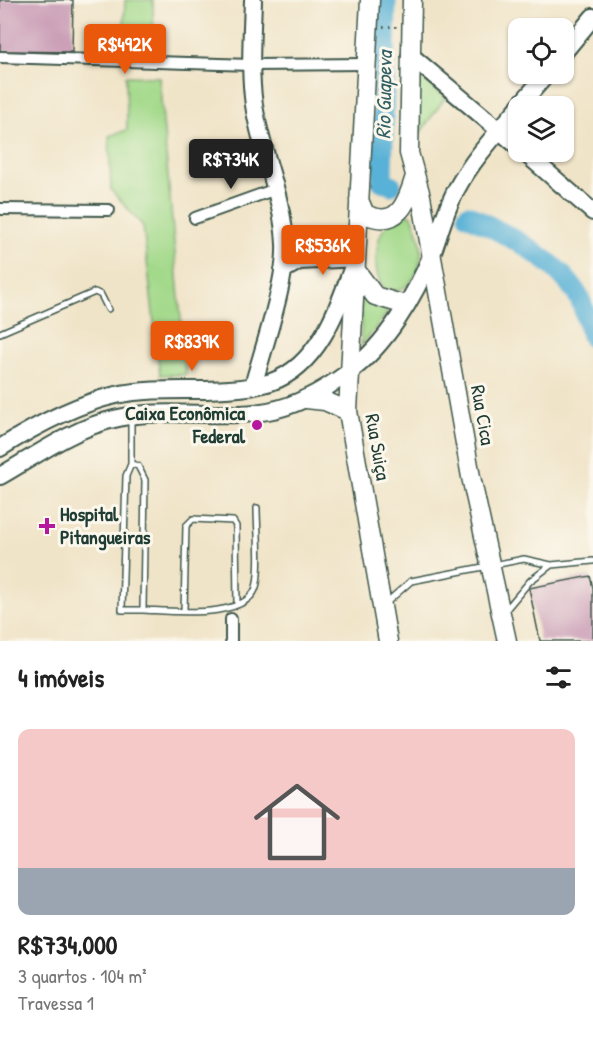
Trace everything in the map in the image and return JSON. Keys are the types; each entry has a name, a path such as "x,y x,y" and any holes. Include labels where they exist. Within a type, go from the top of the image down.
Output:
{"main road":[{"path":"253,0 251,65 254,107 276,189 285,244 283,270 253,386"},
{"name":"Rua Suiça","path":"370,0 348,411 388,641"},
{"name":"Rua Cica","path":"412,0 409,153 421,196 489,567 503,613 507,641"},
{"path":"574,40 593,17"},
{"path":"410,55 508,137"},
{"path":"528,96 539,84"},
{"path":"0,476 92,426 131,416 268,411 306,399 350,372 378,345 405,305 432,254 455,193 508,120"},
{"path":"536,162 593,212"},
{"path":"359,200 365,214 378,220 390,217 402,210 415,176"},
{"path":"283,270 299,261 355,263"},
{"path":"355,263 375,296 405,305"},
{"path":"0,448 48,422 117,395 156,390 253,386 272,382 290,372 317,345 336,315 355,263"},
{"path":"306,399 325,401 348,411"}],"street":[{"path":"0,57 251,65 367,64"},
{"path":"195,218 276,189"},
{"path":"0,209 109,210"},
{"path":"231,619 231,641"}],"lane":[{"path":"0,333 95,292 101,295 108,309"},
{"path":"131,416 131,464 126,476 122,610 226,610 237,605 254,592 257,584 257,508"},
{"path":"131,464 138,466 145,480 143,610"},
{"path":"184,611 186,526 193,519 227,519 233,521 236,526 237,605"},
{"path":"382,606 411,581 524,559 551,565 593,561"},
{"path":"503,613 530,581 551,565"}],"path":[{"path":"381,27 405,28"}],"green space":[{"path":"125,0 153,0 154,48 123,48"},
{"path":"420,75 445,98 415,140 417,77"},
{"path":"126,76 159,77 186,375 160,375 143,226 111,190 109,136 127,130"},
{"path":"406,214 412,216 416,225 421,257 411,281 403,288 394,291 386,289 376,269 378,243 385,227"},
{"path":"362,291 374,304 388,312 361,346"}],"building":[{"path":"0,0 73,0 72,52 0,51"},
{"path":"590,576 593,588 593,641 540,641 529,588"}],"waterway":[{"name":"Rio Guapeva","path":"386,0 382,181 391,185"},
{"name":"Rio Guapeva","path":"468,215 528,248 555,268 580,299 593,338"}],"place":[{"name":"Caixa Econômica Federal","path":"257,425"},
{"name":"Hospital Pitangueiras","path":"47,526"}]}
